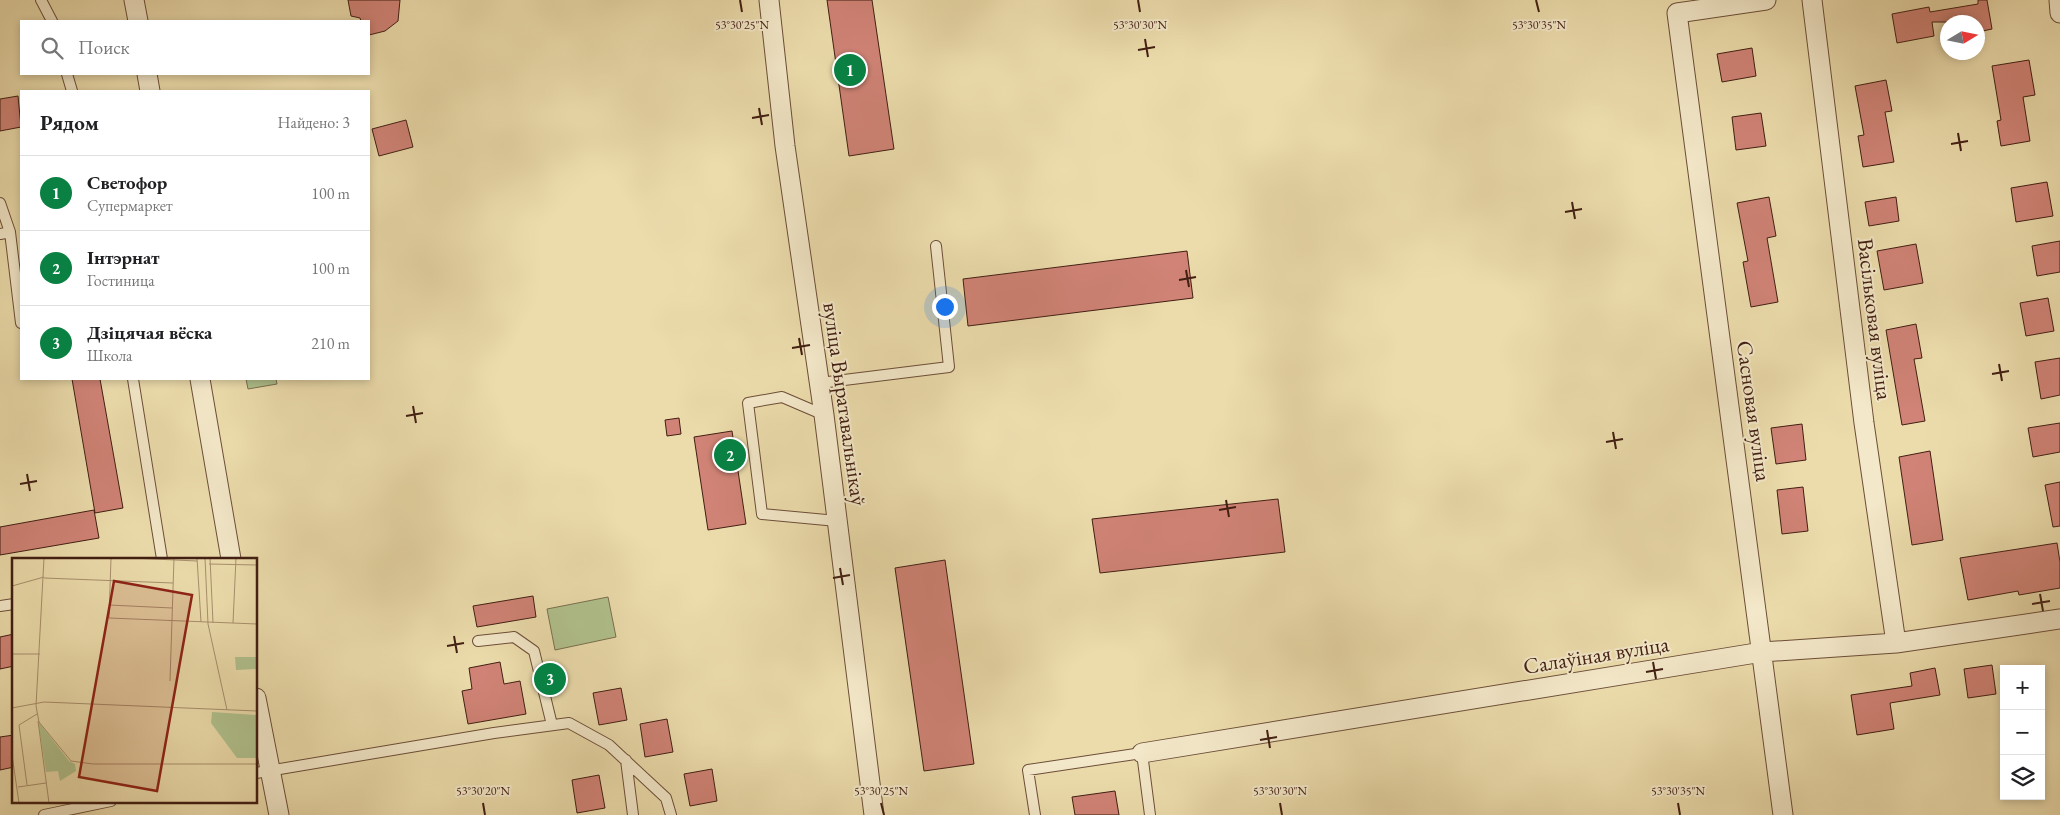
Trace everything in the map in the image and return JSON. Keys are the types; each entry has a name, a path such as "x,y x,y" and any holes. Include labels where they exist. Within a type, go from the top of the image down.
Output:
{"street":[{"path":"134,0 138,20"},
{"name":"вуліца Выратавальнікаў","path":"769,0 785,146 820,383 874,815"},
{"name":"Сасновая вуліца","path":"1766,0 1677,13 1783,815"},
{"name":"Васільковая вуліца","path":"1812,0 1864,422 1896,643"},
{"path":"2059,0 2060,12"},
{"path":"147,75 150,90"},
{"path":"200,380 231,558"},
{"name":"Салаўіная вуліца","path":"1142,753 1762,652 1896,643 2060,619"},
{"path":"258,719 263,772 279,815"}],"lane":[{"path":"41,0 51,20"},
{"path":"67,75 72,90"},
{"path":"0,203 20,317"},
{"path":"820,383 949,367 936,246"},
{"path":"133,380 162,558"},
{"path":"824,415 782,398 748,403 762,514 837,521"},
{"path":"478,641 514,637 534,651 552,725"},
{"path":"263,772 569,723 610,745 666,798 671,815"},
{"path":"1035,815 1028,770 1142,753 1150,815"},
{"path":"626,760 633,815"},
{"path":"44,815 106,802"}],"green space":[{"path":"246,380 276,380 277,384 248,389"},
{"path":"608,597 616,637 555,650 547,609"}],"building":[{"path":"348,0 400,0 398,21 385,31 370,35 370,20 361,20 360,18 351,16"},
{"path":"827,0 872,0 894,149 849,156"},
{"path":"1978,0 1987,0 1992,29 1985,30 1985,15 1940,15 1940,22 1932,22 1934,36 1897,43 1892,14 1929,7 1930,12 1978,4"},
{"path":"1752,48 1756,76 1722,82 1717,54"},
{"path":"2029,60 2035,95 2023,97 2030,141 2001,146 1997,121 2001,120 1992,66"},
{"path":"1886,80 1892,111 1885,112 1894,162 1863,167 1858,136 1864,135 1855,86"},
{"path":"18,96 20,127 0,131 0,99"},
{"path":"1761,113 1766,146 1736,150 1732,117"},
{"path":"406,120 413,147 379,156 372,129"},
{"path":"2047,182 2053,216 2016,222 2011,188"},
{"path":"1769,197 1776,236 1767,238 1778,302 1751,307 1743,262 1748,261 1737,203"},
{"path":"1896,197 1899,221 1869,226 1865,202"},
{"path":"2060,241 2060,272 2037,276 2032,246"},
{"path":"1916,244 1923,283 1884,290 1877,251"},
{"path":"1187,251 1193,298 968,326 963,279"},
{"path":"2048,298 2054,331 2026,336 2020,303"},
{"path":"1916,324 1922,358 1914,359 1925,421 1902,425 1886,330"},
{"path":"2060,358 2060,395 2041,399 2035,362"},
{"path":"72,380 100,380 123,508 95,513"},
{"path":"679,418 681,434 667,436 665,420"},
{"path":"2060,423 2060,452 2033,457 2028,428"},
{"path":"1802,424 1806,460 1776,464 1771,428"},
{"path":"732,431 746,524 708,530 694,437"},
{"path":"1930,451 1943,540 1912,545 1899,457"},
{"path":"2060,482 2060,526 2053,527 2045,485"},
{"path":"1803,487 1808,531 1782,534 1777,490"},
{"path":"1278,499 1285,552 1100,573 1092,519"},
{"path":"94,510 99,538 0,555 0,527"},
{"path":"2057,543 2060,562 2060,588 2019,595 2018,591 1968,600 1960,558"},
{"path":"945,560 974,764 924,771 895,568"},
{"path":"533,596 536,617 477,627 473,606"},
{"path":"12,634 12,666 0,669 0,637"},
{"path":"500,662 504,684 520,681 526,714 468,724 462,691 472,689 469,668"},
{"path":"1992,665 1996,694 1968,698 1964,669"},
{"path":"1935,668 1940,695 1890,703 1894,729 1857,735 1851,695 1912,686 1910,673"},
{"path":"621,688 627,720 599,725 593,693"},
{"path":"667,719 673,752 645,757 640,724"},
{"path":"12,735 12,767 0,770 0,737"},
{"path":"712,769 717,801 690,806 684,774"},
{"path":"599,775 605,808 577,813 572,780"},
{"path":"1115,791 1119,815 1075,815 1072,797"}],"place":[{"name":"Светофор","path":"850,70"},
{"name":"Інтэрнат","path":"730,455"},
{"name":"Дзіцячая вёска","path":"550,679"}]}
